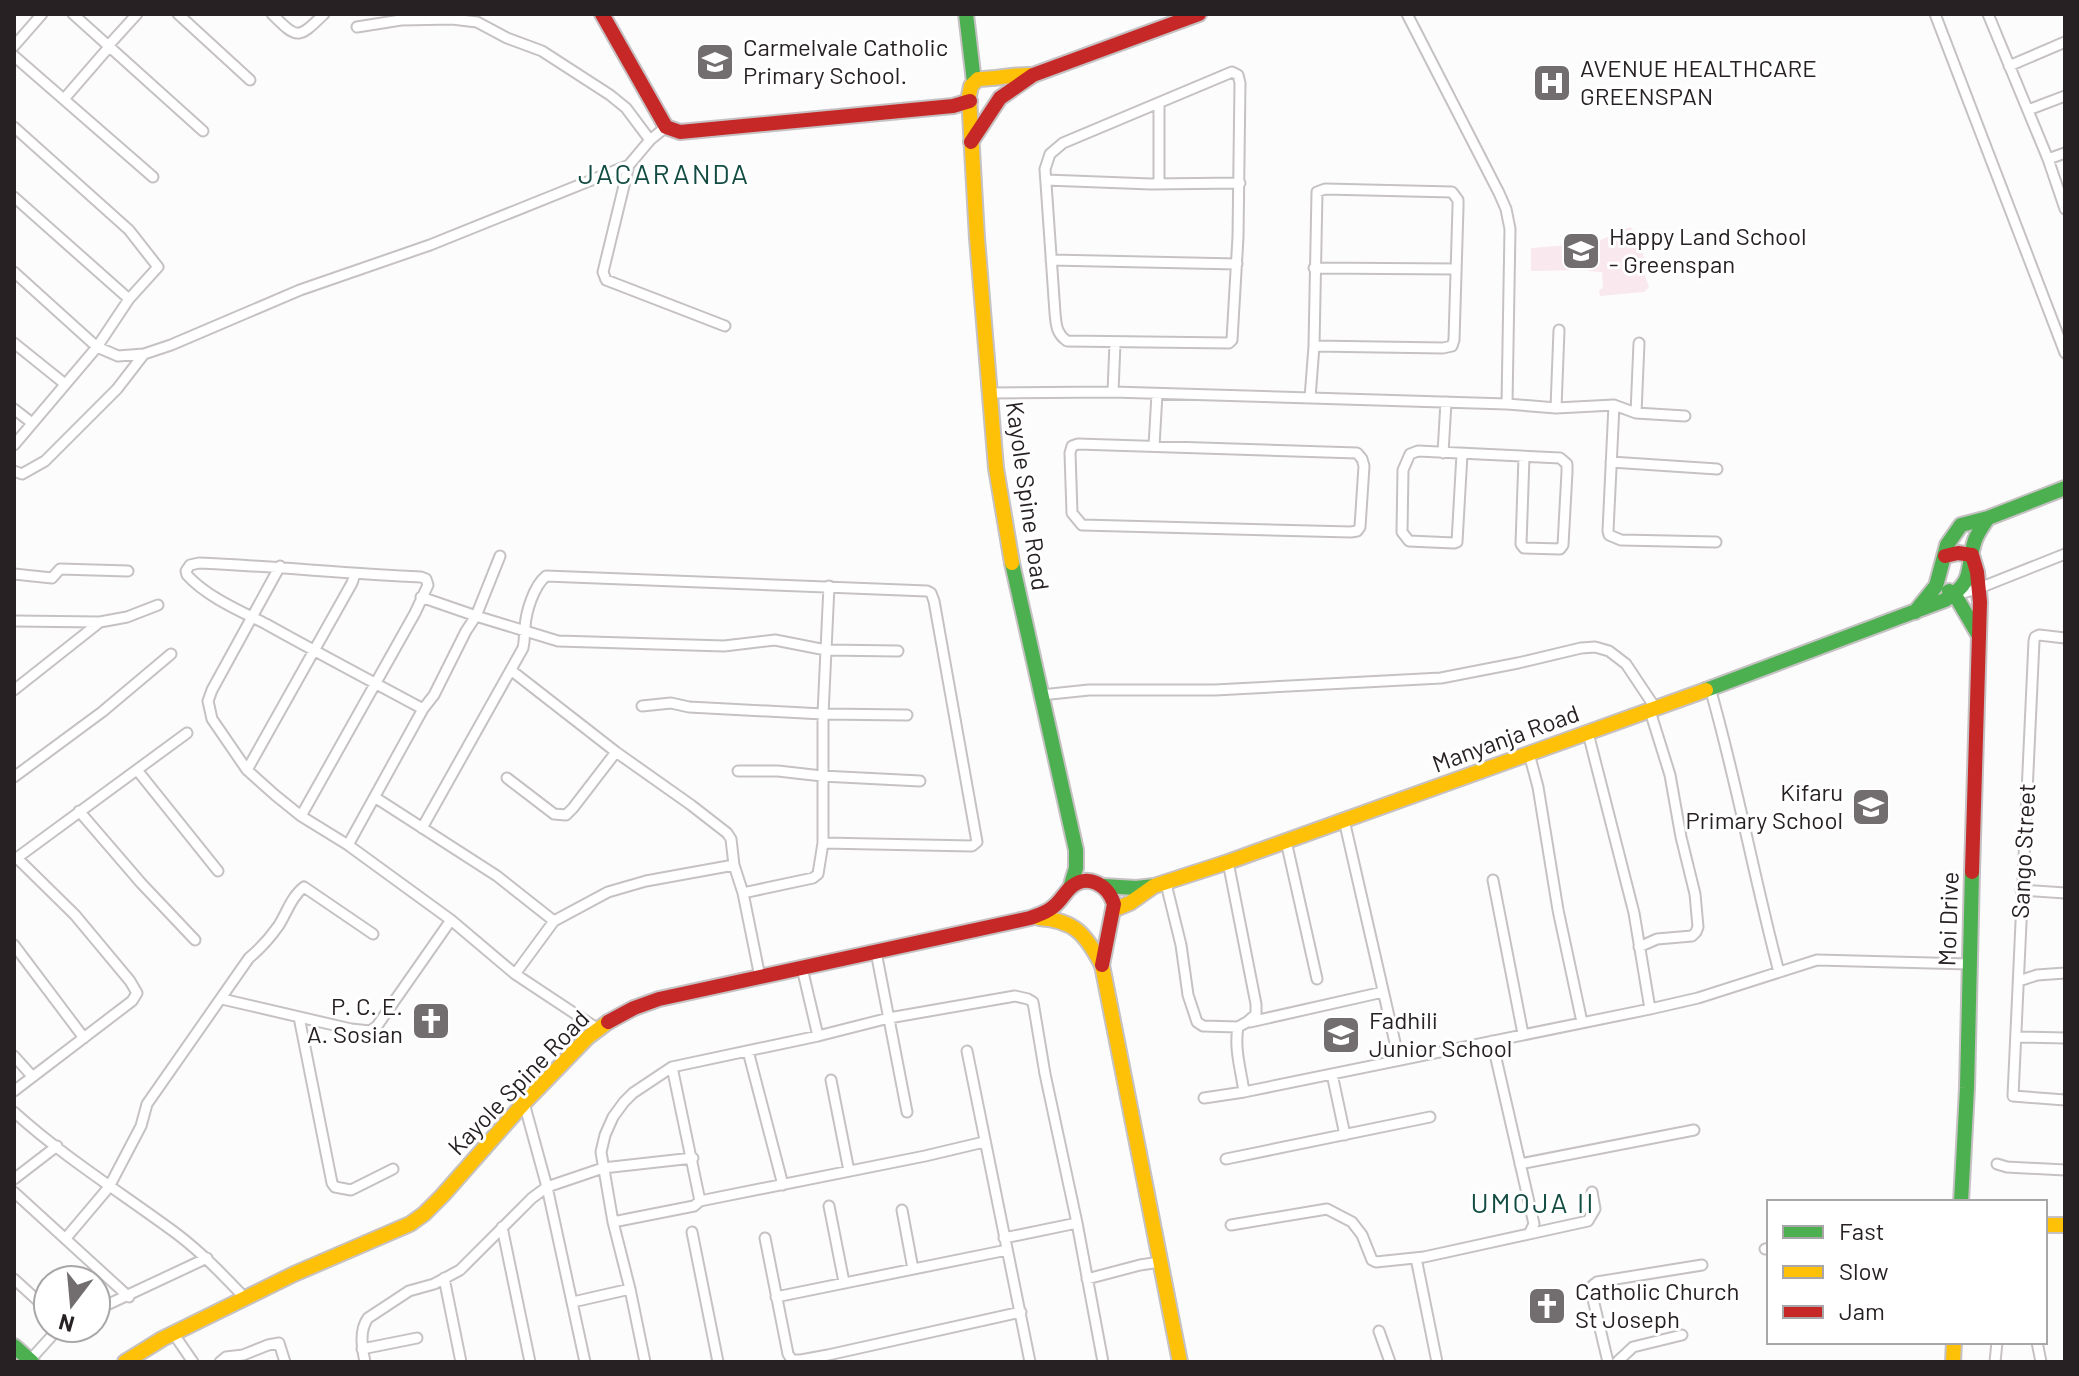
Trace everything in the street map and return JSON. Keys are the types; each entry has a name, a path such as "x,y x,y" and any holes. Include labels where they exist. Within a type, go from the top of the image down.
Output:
{"main road":[{"path":"602,14 666,127 680,132 953,106 970,101"},
{"path":"966,14 974,82 969,91 970,101"},
{"path":"974,82 983,78 1033,75 1199,14"},
{"path":"970,101 982,109 996,103 1033,75"},
{"path":"971,142 996,103 998,85 991,79"},
{"name":"Kayole Spine Road","path":"970,101 996,468 1006,535 1076,850"},
{"path":"1915,612 1938,584 1947,545 1956,530 1967,522 1988,518 2065,488"},
{"path":"1955,595 1968,578 1975,536 1988,518"},
{"path":"1945,556 1958,553 1972,555"},
{"name":"Moi Drive","path":"1961,1200 1980,602 1978,571 1972,555"},
{"path":"1938,584 1955,595 1979,637"},
{"name":"Manyanja Road","path":"1112,914 1154,886 1653,710 1936,606 1955,595"},
{"path":"1936,606 1968,616"},
{"path":"1076,850 1112,897 1112,914 1102,965"},
{"path":"1076,850 1076,868 1063,910 1102,965 1180,1362"},
{"path":"1030,918 1050,911 1068,891 1083,881 1136,888 1154,886"},
{"path":"1030,918 1048,918 1089,931 1101,927 1112,914"},
{"name":"Kayole Spine Road","path":"125,1362 173,1333 417,1219 442,1196 577,1047 598,1029 634,1008 659,999 1030,918"},
{"path":"14,1346 31,1361"}],"street":[{"path":"14,46 42,14"},
{"path":"73,14 203,131"},
{"path":"64,99 137,14"},
{"path":"178,14 250,80"},
{"path":"272,14 290,32 298,34 308,30 324,14"},
{"path":"1407,14 1508,214 1507,404"},
{"path":"1935,14 2065,353"},
{"path":"1988,14 2048,159 2065,209"},
{"path":"357,27 401,20 477,22 542,51 610,95 626,108 650,140"},
{"path":"2009,66 2065,42"},
{"path":"14,56 153,177"},
{"path":"1232,72 1238,75 1240,183 1232,340 1229,343 1067,341 1056,328 1047,160 1063,143 1159,103 1221,75 1232,72"},
{"path":"2028,110 2065,96"},
{"path":"1159,103 1159,184"},
{"path":"14,127 129,230 158,267 129,299 97,347 14,445"},
{"path":"666,127 629,165 603,272 606,280 725,326"},
{"path":"2048,159 2065,153"},
{"path":"14,272 97,347 118,356 144,354 300,290 430,245 629,165"},
{"path":"1046,180 1240,183"},
{"path":"1310,398 1317,192 1325,189 1452,192 1458,200 1452,346 1314,346"},
{"path":"14,197 129,299"},
{"path":"1051,260 1237,264"},
{"path":"1314,268 1456,269"},
{"path":"1556,408 1559,330"},
{"path":"14,343 65,384"},
{"path":"1113,392 1115,343"},
{"path":"1636,413 1639,343"},
{"path":"14,471 22,474 45,461 117,389 144,354"},
{"path":"990,393 1113,392 1556,408 1614,405 1636,413 1685,416"},
{"path":"1154,446 1157,394"},
{"path":"1443,453 1446,402"},
{"path":"1614,405 1609,535 1621,540 1716,542"},
{"path":"14,409 32,423"},
{"path":"1072,446 1154,446 1357,453 1364,466 1360,527 1351,532 1082,525 1077,521 1072,513 1072,446"},
{"path":"1462,454 1457,542 1409,541 1404,538 1403,470 1410,454 1418,451 1560,458 1567,464 1563,545 1560,549 1524,548 1521,544 1524,457"},
{"path":"1611,462 1717,469"},
{"path":"1955,595 2065,554"},
{"path":"348,845 476,616 500,556"},
{"path":"301,816 376,684 415,613 428,585 426,579 280,566 190,565 186,571 191,579 215,597 376,684 423,709"},
{"path":"280,566 208,701 212,719 247,770 301,816 348,845 451,920 515,974 598,1029"},
{"path":"14,574 52,578 60,569 128,571"},
{"path":"247,770 355,574"},
{"path":"422,828 512,671 525,642 524,630 541,578 927,591 934,601 977,842 972,846 823,843"},
{"path":"743,893 813,878 818,874 823,843 823,714 829,586"},
{"path":"421,597 558,641 724,646 775,640 826,650 898,651"},
{"path":"14,621 100,622 127,617 158,605"},
{"path":"14,690 100,622"},
{"name":"Sango Street","path":"2065,638 2039,635 2034,641 2013,1096 2065,1100"},
{"path":"1041,695 1089,690 1215,690 1441,678 1581,648 1607,650 1626,664 1653,710 1695,894 1698,927 1692,936 1657,939 1639,947"},
{"path":"14,777 102,712 171,654"},
{"path":"512,671 727,833 760,977"},
{"path":"1710,688 1729,756 1779,972"},
{"path":"642,706 671,703 689,707 823,714 907,715"},
{"path":"14,1091 132,1001 137,993 75,915 16,859 187,733"},
{"path":"1588,733 1634,913 1650,1009"},
{"path":"507,778 554,814 566,815 616,752"},
{"path":"1531,761 1582,1022"},
{"path":"137,770 218,871"},
{"path":"738,771 920,781"},
{"path":"376,798 497,876 554,921"},
{"path":"79,811 195,940"},
{"path":"1344,820 1399,1060"},
{"path":"1286,841 1317,979"},
{"path":"1228,862 1256,1004 1256,1014 1242,1025 1236,1043 1244,1092"},
{"path":"515,974 554,921 608,892 734,865"},
{"path":"1493,880 1523,1034"},
{"path":"1171,881 1167,888 1181,945 1188,995 1197,1022 1203,1026 1242,1025 1383,992"},
{"path":"66,1238 109,1187 141,1126 147,1104 249,958 267,942 296,893 304,887 373,934"},
{"path":"2021,890 2065,893"},
{"path":"222,999 370,1031 377,1026 451,920"},
{"path":"14,945 84,1038"},
{"path":"876,952 907,1112"},
{"path":"1204,1098 1650,1009 1698,998 1817,960 1969,964"},
{"path":"802,968 818,1036"},
{"path":"2019,981 2047,973 2065,973"},
{"path":"645,1362 613,1222 601,1152 613,1117 633,1093 672,1067 889,1018 1015,996 1033,1002 1103,1362"},
{"path":"299,1017 332,1183 343,1190 351,1190 393,1169"},
{"path":"2016,1037 2065,1038"},
{"path":"1492,1041 1534,1224 1529,1234"},
{"path":"748,1051 783,1185"},
{"path":"967,1051 1030,1362"},
{"path":"14,1056 32,1076"},
{"path":"672,1067 700,1201"},
{"path":"1332,1074 1345,1135"},
{"path":"831,1080 849,1171"},
{"path":"524,1103 547,1187 585,1362"},
{"path":"14,1112 109,1187 179,1235 207,1258 245,1298"},
{"path":"1226,1159 1430,1117"},
{"path":"1520,1164 1694,1130"},
{"path":"613,1222 984,1142"},
{"path":"14,1179 57,1146"},
{"path":"365,1362 362,1349 364,1324 368,1318 409,1291 434,1284 460,1270 547,1187 603,1168 693,1158"},
{"path":"1997,1164 2065,1170"},
{"path":"14,1192 129,1297"},
{"path":"1231,1225 1327,1209 1352,1222 1362,1235 1372,1260 1376,1262 1416,1258 1588,1221 1595,1209 1592,1192"},
{"path":"829,1206 844,1282"},
{"path":"902,1210 913,1269"},
{"path":"1004,1238 1077,1223"},
{"path":"502,1227 530,1362"},
{"path":"692,1232 718,1362"},
{"path":"765,1238 788,1354 795,1361 1021,1312"},
{"path":"776,1297 1007,1250"},
{"path":"112,1304 207,1258"},
{"path":"1416,1258 1437,1362"},
{"path":"1087,1279 1160,1262"},
{"path":"1608,1362 1592,1295 1593,1285 1702,1265"},
{"path":"444,1278 461,1362"},
{"path":"14,1279 32,1295"},
{"path":"573,1302 630,1289"},
{"path":"1379,1331 1390,1362"},
{"path":"173,1333 193,1362"},
{"path":"1617,1362 1633,1347 1682,1335"},
{"path":"362,1349 417,1338"},
{"path":"220,1362 226,1357 243,1355 279,1343 285,1362"},
{"path":"31,1361 45,1344"}],"shaded area":[{"path":"1630,227 1644,257 1641,264 1649,287 1644,292 1600,296 1602,272 1531,271 1531,248 1594,243"}],"traffic: fast":[{"path":"966,14 974,82"},
{"path":"1915,612 1936,586 1947,545 1961,525 1988,518 2065,488"},
{"path":"1706,690 1945,600 1966,580 1975,540 1988,518"},
{"path":"1012,563 1076,850 1076,868 1070,888"},
{"path":"1949,591 1955,595 1979,636"},
{"path":"1961,1200 1972,872"},
{"path":"1104,886 1154,886"},
{"path":"14,1346 32,1362"}],"traffic: slow":[{"path":"1012,563 996,468 969,96 971,86 978,79 1033,75"},
{"path":"1113,910 1130,903 1154,886 1706,690"},
{"path":"1039,918 1062,922 1078,931 1102,965 1180,1362"},
{"path":"125,1362 162,1339 294,1274 410,1224 442,1196 524,1103 588,1037 608,1022"},
{"path":"2047,1225 2065,1225"},
{"path":"1953,1362 1954,1344"}],"traffic: jam":[{"path":"602,14 666,127 680,132 953,106 970,101"},
{"path":"971,142 1000,98 1033,75 1199,14"},
{"path":"1945,556 1958,553 1972,555 1980,602 1972,872"},
{"path":"608,1022 659,999 1030,918 1050,909 1070,888 1083,881 1102,886 1114,904 1102,965"}],"place":[{"name":"Carmelvale Catholic Primary School.","path":"715,62"},
{"name":"AVENUE HEALTHCARE GREENSPAN","path":"1552,83"},
{"name":"Happy Land School - Greenspan","path":"1581,251"},
{"name":"Kifaru Primary School","path":"1871,807"},
{"name":"P. C. E. A. Sosian","path":"431,1021"},
{"name":"Fadhili Junior School","path":"1341,1035"},
{"name":"Catholic Church St Joseph","path":"1547,1306"}],"district":[{"name":"JACARANDA","path":"664,174"},
{"name":"UMOJA II","path":"1533,1203"}]}
